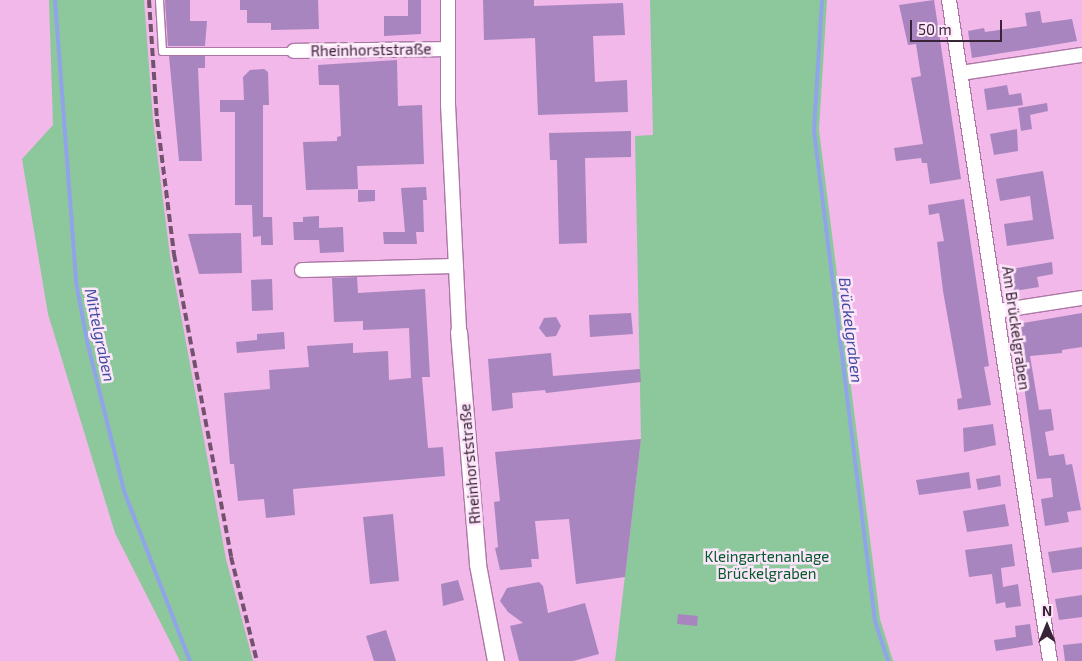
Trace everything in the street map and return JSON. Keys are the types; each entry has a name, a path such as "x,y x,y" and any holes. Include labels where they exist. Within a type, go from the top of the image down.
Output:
{"street":[{"name":"Rheinhorststraße","path":"448,0 448,49 459,332 478,565 496,661"},
{"name":"Am Brückelgraben","path":"949,0 1050,661"},
{"name":"Rheinhorststraße","path":"294,51 448,49"},
{"path":"961,73 1082,54"},
{"path":"302,270 456,266"},
{"path":"997,311 1082,298"}],"lane":[{"path":"158,0 162,51 294,51"}],"green space":[{"path":"49,0 144,0 153,120 170,256 226,559 253,661 180,661 115,533 48,314 22,159 53,125"},
{"name":"Kleingartenanlage Brückelgraben","path":"650,0 827,0 819,130 880,619 893,661 615,661 641,439 635,136 653,135"}],"building":[{"path":"165,0 190,0 190,21 207,21 205,46 168,46"},
{"path":"240,0 318,0 319,29 271,30 271,23 247,23 247,10 240,10"},
{"path":"408,0 421,0 421,34 384,36 384,16 408,16"},
{"path":"483,0 534,0 534,6 623,3 625,35 593,36 595,82 627,80 628,112 538,115 535,38 484,40"},
{"path":"934,0 961,179 930,184 927,163 922,163 921,158 896,161 894,148 923,144 911,78 921,76 916,44 908,45 899,5"},
{"path":"1040,11 1042,23 1072,19 1077,41 972,58 968,31 984,28 985,32 1027,26 1025,13"},
{"path":"169,56 205,56 205,68 198,68 202,161 179,161"},
{"path":"397,60 398,106 422,105 424,164 357,166 358,189 306,190 303,142 337,141 337,137 341,136 339,85 319,85 318,65"},
{"path":"264,69 268,72 269,105 263,105 263,217 272,217 273,245 261,245 261,236 253,237 252,205 235,205 235,112 220,112 220,100 244,100 243,77 250,70"},
{"path":"1007,85 1009,95 1021,93 1023,105 987,110 984,89"},
{"path":"1047,103 1048,111 1030,115 1032,129 1021,131 1018,108"},
{"path":"1017,129 1018,151 994,155 990,134"},
{"path":"631,131 631,157 585,158 587,243 559,244 557,160 550,160 549,133"},
{"path":"1043,171 1054,239 1007,246 1004,224 1033,220 1030,196 1000,201 996,179"},
{"path":"426,187 427,200 423,200 424,232 416,232 417,244 384,244 383,232 405,232 401,188"},
{"path":"358,190 375,190 375,201 358,202"},
{"path":"964,199 989,366 984,367 991,405 958,410 957,399 962,398 943,291 937,242 944,241 939,213 929,215 928,205"},
{"path":"319,216 319,228 343,227 344,252 320,253 319,240 294,240 293,222 303,222 303,217"},
{"path":"241,233 242,273 199,274 188,234"},
{"path":"1052,262 1053,274 1037,277 1039,287 1014,291 1011,269"},
{"path":"357,277 358,293 425,289 430,377 422,377 428,448 443,447 445,476 293,489 295,515 266,518 264,499 238,501 234,464 230,464 224,393 270,389 269,370 309,367 307,346 353,343 353,353 388,351 389,380 411,378 409,328 363,330 363,321 334,322 332,278"},
{"path":"272,279 273,310 252,311 251,280"},
{"path":"631,313 633,334 590,337 589,315"},
{"path":"1082,313 1082,347 1062,350 1062,353 1030,356 1039,410 1051,409 1054,430 1045,432 1049,456 1064,454 1066,465 1072,464 1081,510 1067,512 1069,522 1045,526 1041,499 1053,497 1051,478 1037,479 1020,357 1016,358 1011,325"},
{"path":"556,317 561,326 556,336 546,337 539,328 544,318"},
{"path":"284,332 285,349 237,353 236,342 257,340 257,334"},
{"path":"551,353 553,376 640,369 641,382 546,393 545,390 512,393 513,408 492,411 488,359"},
{"path":"993,424 996,445 964,452 963,428"},
{"path":"641,439 625,577 576,584 569,519 535,521 539,559 531,559 532,567 500,570 495,548 498,547 494,502 500,501 495,452"},
{"path":"969,472 971,488 919,495 916,480"},
{"path":"1000,475 1001,486 978,490 976,479"},
{"path":"1005,504 1009,526 967,532 963,511"},
{"path":"393,514 399,581 370,584 363,517"},
{"path":"1012,544 1015,566 1001,568 1003,587 1018,584 1021,606 1006,608 1005,602 996,604 992,574 969,577 965,550"},
{"path":"1082,547 1082,569 1052,573 1048,552"},
{"path":"458,580 464,600 443,606 441,584"},
{"path":"539,582 543,586 548,613 585,603 599,654 573,661 519,661 510,626 523,623 508,612 500,601 507,588"},
{"path":"1082,595 1082,617 1059,620 1055,599"},
{"path":"678,614 698,616 697,626 677,624"},
{"path":"1030,624 1033,645 996,651 994,640 1016,637 1015,626"},
{"path":"386,630 396,661 374,661 366,636"},
{"path":"1082,643 1082,661 1065,661 1063,645"}],"waterway":[{"name":"Mittelgraben","path":"55,0 76,282 87,341 124,491 190,661"},
{"name":"Brückelgraben","path":"822,0 814,131 875,621 888,661"}],"railway":[{"path":"149,0 157,119 174,254 231,557 257,661"}]}
